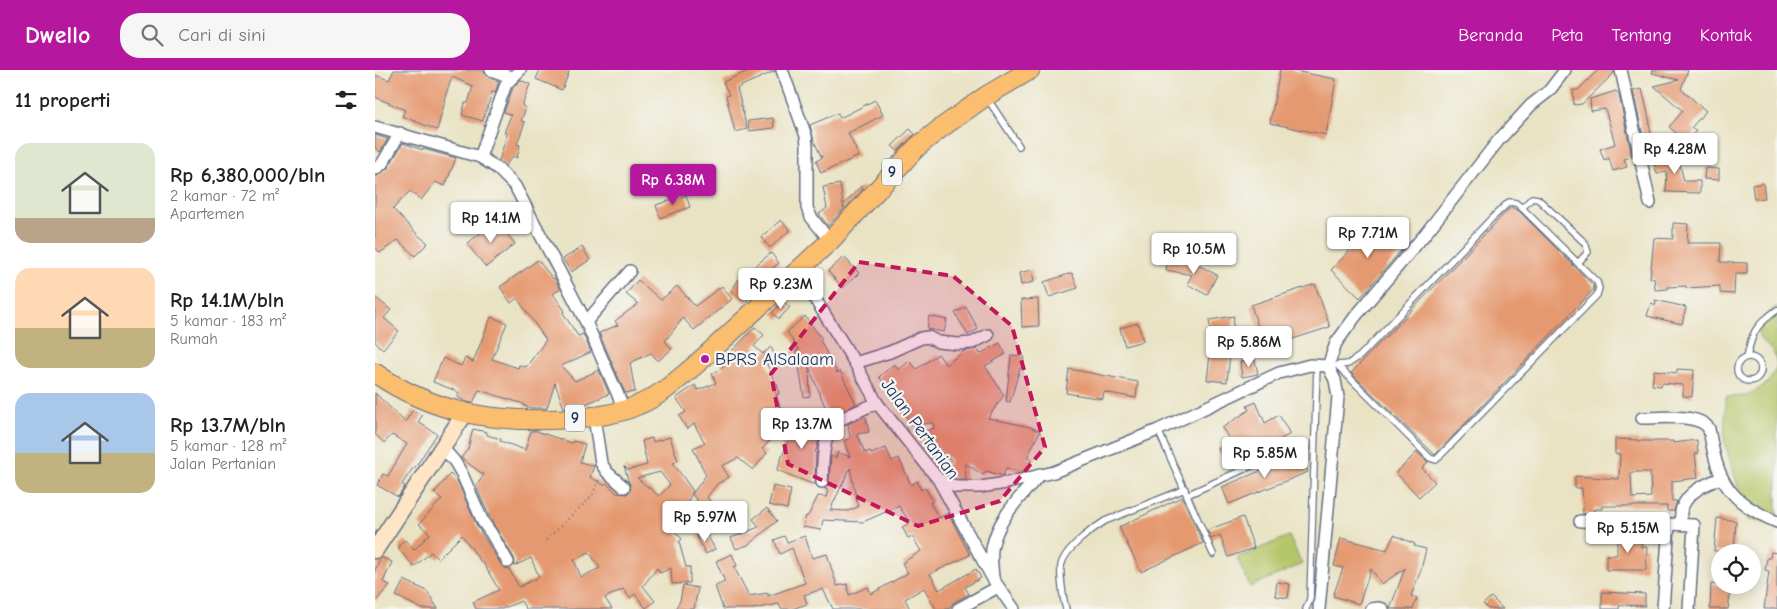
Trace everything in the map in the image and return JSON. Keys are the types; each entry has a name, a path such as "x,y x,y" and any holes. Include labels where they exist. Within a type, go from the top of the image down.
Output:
{"highway":[{"name":"9","path":"375,373 392,385 428,402 465,413 490,417 529,420 594,417 625,411 652,398 700,362 829,241 917,147 986,96 1030,70"}],"main road":[{"path":"375,550 465,413"}],"street":[{"path":"491,70 516,74"},
{"path":"783,70 807,145 807,208 811,217 829,241"},
{"path":"1319,609 1338,396 1335,380 1328,365 1336,343 1355,317 1426,233 1499,141 1531,105 1549,91 1565,70"},
{"path":"1621,70 1650,203"},
{"path":"480,157 504,88 516,74"},
{"path":"375,126 480,157 497,168 515,186 586,322 625,411"},
{"path":"375,169 382,164 400,134"},
{"name":"Jalan Pertanian","path":"797,270 855,363 877,403 938,479 995,583 1014,609"},
{"path":"586,322 630,271"},
{"path":"855,363 890,352 921,338 958,344 972,343 988,335"},
{"path":"938,479 956,487 969,488 1007,483 1054,472 1158,430 1279,373 1328,365"},
{"path":"822,482 825,445 831,428 837,422 877,403"},
{"path":"594,417 600,460 605,469 624,487"},
{"path":"1642,418 1697,419 1707,425 1721,478 1745,505 1777,522"},
{"path":"443,448 455,462 483,522 508,562"},
{"path":"958,609 995,583 992,550 997,532 1006,514 1040,474"},
{"path":"1681,524 1681,508 1686,500 1701,486 1721,478"},
{"path":"1579,520 1694,525 1689,609"},
{"path":"1663,609 1669,524"},
{"path":"1371,609 1383,609"}],"lane":[{"path":"986,96 1019,146"},
{"path":"1522,208 1532,198 1539,199 1585,243 1587,252 1578,263"},
{"path":"1507,203 1516,203 1522,208 1597,282 1599,288 1597,295 1438,459 1430,458 1328,365 1348,364 1360,356 1507,203"},
{"path":"1747,357 1753,333 1763,320 1777,310"},
{"path":"1747,357 1755,359 1761,368 1759,376 1752,380 1741,378 1737,371 1740,360 1747,357"},
{"path":"1306,609 1310,599 1328,365"},
{"path":"1158,430 1213,554"},
{"path":"1066,609 1061,566 1065,557 1076,544 1095,527 1105,521 1186,492 1282,452"}],"path":[{"path":"545,540 592,496 605,469"}],"highlighted area":[{"path":"859,262 953,276 1012,326 1045,447 1000,501 918,526 788,464 771,374"}],"green space":[{"path":"1777,306 1777,366 1774,353 1758,336 1764,317"},
{"path":"1777,366 1777,524 1748,520 1724,440 1726,397 1746,396 1768,383"},
{"path":"1289,536 1302,564 1250,587 1237,558"}],"building":[{"path":"394,70 482,70 488,77 499,81 495,93 492,92 483,121 462,115 473,86 452,77 437,130 402,116 405,110 375,97 375,75 389,80"},
{"path":"540,70 564,70 569,72 562,90 536,79"},
{"path":"750,70 775,71 737,88 747,129 735,132 726,96 729,95 723,82"},
{"path":"1280,70 1336,79 1326,135 1270,123"},
{"path":"1598,70 1614,70 1614,73 1582,104 1574,105 1573,90 1578,90"},
{"path":"1653,70 1688,70 1681,89 1706,111 1691,128 1696,131 1686,142 1669,127 1683,111 1654,86 1679,80 1652,73"},
{"path":"520,80 530,84 522,106 526,108 521,121 525,122 517,144 520,145 517,158 513,156 505,166 499,161 507,134 504,133 511,115 504,112 513,88"},
{"path":"1642,89 1655,152 1647,154 1633,91"},
{"path":"1616,91 1619,95 1632,157 1624,159 1627,167 1613,171 1609,158 1604,160 1600,149 1615,144 1605,109 1591,111 1590,99"},
{"path":"875,100 883,115 848,133 859,156 821,173 816,161 822,158 814,141 810,125 838,113 840,118"},
{"path":"773,118 774,128 749,131 748,121"},
{"path":"910,129 915,134 898,151 892,146"},
{"path":"375,135 388,139 380,152 375,148"},
{"path":"403,143 456,158 445,186 435,182 421,200 410,191 393,209 428,243 415,256 398,240 380,253 375,247 375,178 388,168"},
{"path":"1677,153 1684,181 1700,181 1700,193 1666,192 1667,172 1657,174 1653,159"},
{"path":"1705,168 1719,169 1719,180 1704,179"},
{"path":"1763,183 1765,198 1754,199 1752,185"},
{"path":"840,184 843,205 861,186 863,189 846,208 843,206 844,209 828,226 819,214 827,208 823,187"},
{"path":"686,195 690,207 660,218 656,205"},
{"path":"1511,207 1519,211 1593,285 1594,289 1435,455 1351,373"},
{"path":"496,220 515,244 486,267 467,244"},
{"path":"781,220 790,230 770,248 761,237"},
{"path":"1378,221 1405,246 1360,298 1331,270"},
{"path":"1673,223 1688,224 1687,243 1721,243 1720,262 1747,263 1747,274 1735,274 1734,294 1720,293 1720,286 1668,287 1668,289 1655,290 1654,278 1650,278 1654,238 1673,239"},
{"path":"582,247 590,260 571,272 563,259"},
{"path":"771,253 779,263 751,285 755,287 746,302 731,291 739,279"},
{"path":"844,257 859,273 843,288 828,271"},
{"path":"1168,259 1198,265 1217,275 1207,295 1187,284 1192,275 1166,270"},
{"path":"538,260 553,279 555,278 560,289 553,294 565,311 563,313 578,336 583,334 591,352 561,366 575,381 599,370 609,394 581,406 564,408 555,383 547,408 531,408 479,390 473,403 467,402 457,397 459,392 433,382 443,358 461,366 465,358 473,362 491,317 507,323 492,359 518,368 519,365 526,367 546,340 517,298 511,303 500,287"},
{"path":"1032,270 1034,282 1021,285 1019,273"},
{"path":"1072,273 1078,288 1049,297 1044,282"},
{"path":"638,280 661,300 677,286 695,306 722,286 732,299 694,330 683,318 665,341 672,349 658,361 651,353 630,363 635,392 625,393 599,333 618,325 615,321 638,304 626,294"},
{"path":"1315,284 1330,327 1265,348 1251,305"},
{"path":"375,297 391,310 384,318 399,331 383,349 375,342"},
{"path":"1038,299 1039,326 1022,327 1021,300"},
{"path":"1655,300 1686,307 1682,324 1647,316 1651,303 1656,305"},
{"path":"783,301 790,307 779,319 772,313"},
{"path":"966,307 978,329 968,335 955,313"},
{"path":"805,316 822,339 820,340 837,373 840,371 856,404 830,419 809,367 810,396 804,397 796,350 799,350 787,332"},
{"path":"929,316 947,320 944,332 927,329"},
{"path":"1234,316 1227,382 1207,380 1212,338 1209,320"},
{"path":"1138,323 1143,341 1125,346 1120,328"},
{"path":"755,327 764,335 754,346 763,354 771,347 777,360 767,364 775,383 777,383 779,394 776,395 782,414 797,417 778,440 773,438 762,449 767,453 753,470 738,458 722,466 729,477 717,484 707,497 719,513 712,525 701,518 705,512 692,494 706,475 693,448 705,443 694,424 687,429 679,416 686,412 676,398 695,385 698,390 716,383 712,374 724,367 719,362"},
{"path":"1000,343 1006,354 985,366 1004,395 988,418 1040,431 1027,458 1031,459 1028,470 1021,472 1006,468 1003,476 986,471 983,475 965,463 966,480 958,480 943,472 951,460 920,433 934,428 933,423 913,425 894,401 897,400 879,377 894,364 899,370 909,361 917,369 938,354 946,365 964,351 977,349 980,354"},
{"path":"1011,355 1024,356 1022,368 1020,368 1010,402 1006,401"},
{"path":"1255,360 1258,374 1242,377 1240,362"},
{"path":"1069,369 1138,382 1136,398 1104,392 1103,399 1066,393"},
{"path":"1677,369 1694,370 1692,397 1683,396 1683,385 1662,383 1661,386 1652,385 1654,370 1677,373"},
{"path":"375,393 405,422 413,410 422,416 418,422 437,434 402,484 405,486 398,497 377,485 383,474 388,476 407,444 392,435 384,443 375,434"},
{"path":"1256,402 1265,423 1279,415 1290,434 1229,469 1218,449 1231,441 1222,428 1249,410 1247,406"},
{"path":"800,413 811,413 811,423 822,429 815,453 815,485 777,470 797,417 800,418"},
{"path":"866,417 869,432 857,434 865,453 870,451 871,454 886,448 892,461 899,458 911,485 917,481 921,490 925,488 933,501 930,503 939,518 948,513 970,555 930,574 939,590 976,569 981,578 965,587 969,594 954,602 948,609 936,609 924,588 905,599 910,609 833,609 823,589 804,595 807,604 792,609 781,609 779,604 753,609 723,609 715,586 725,582 716,561 732,554 737,566 734,567 749,596 768,593 768,596 805,583 792,548 780,554 774,540 784,536 787,542 805,536 812,558 827,554 837,586 847,584 849,595 868,587 871,594 908,573 902,563 921,551 912,536 908,538 902,527 910,523 899,506 863,522 823,520 821,530 803,527 806,516 808,516 818,496 826,497 828,490 825,489 829,482 831,456 836,458 838,452 850,457 844,441 850,438 848,424","holes":["850,468 858,507 848,511 830,510"]},
{"path":"473,429 487,432 487,435 525,450 531,431 572,443 573,441 585,444 580,462 594,466 590,477 604,485 606,483 618,494 627,494 631,489 624,466 628,470 647,465 642,441 652,438 653,442 670,437 678,461 673,463 693,491 684,509 682,508 668,524 682,539 679,542 686,567 690,567 690,583 672,584 671,568 660,573 657,568 643,586 655,601 646,608 635,594 630,598 623,589 605,598 612,609 526,609 521,601 502,609 476,609 473,602 499,590 482,561 462,535 438,559 431,552 414,567 399,549 399,545 405,540 414,550 430,534 419,524 442,499 434,493 450,474 457,480 477,526 502,566 509,569 519,587 539,577 531,558 514,566 514,558 490,518 476,486 484,475 461,458 468,449","holes":["660,472 670,485 659,496 637,478","589,552 600,568 581,577 574,560"]},
{"path":"1615,439 1673,441 1673,443 1697,440 1698,454 1695,454 1698,478 1672,481 1672,501 1677,501 1674,511 1667,511 1667,506 1602,506 1602,509 1594,509 1594,514 1583,514 1582,488 1575,488 1575,476 1619,479 1620,454 1615,454","holes":["1631,472 1650,472 1651,497 1632,498"]},
{"path":"1417,452 1428,462 1422,468 1435,482 1419,497 1396,473"},
{"path":"1301,454 1308,472 1229,504 1222,487"},
{"path":"773,486 791,490 787,509 769,505"},
{"path":"1182,497 1203,543 1141,572 1119,527"},
{"path":"767,508 777,521 748,545 736,549 731,538 759,527 753,519"},
{"path":"1243,517 1254,548 1228,557 1220,535 1211,539 1207,530"},
{"path":"1717,518 1736,521 1735,544 1715,544"},
{"path":"705,531 715,549 706,554 696,536"},
{"path":"1617,534 1641,535 1641,547 1647,547 1646,570 1606,570 1606,555 1617,555"},
{"path":"1394,535 1415,544 1414,546 1426,549 1421,570 1411,596 1417,598 1413,609 1390,609 1405,568 1382,584 1371,569 1359,604 1333,596 1343,568 1334,566 1341,538 1387,550"},
{"path":"1771,552 1777,553 1777,609 1764,609 1769,571 1765,570 1767,558 1770,558"},
{"path":"381,557 392,562 383,582 390,585 375,602 375,570"},
{"path":"404,580 427,591 438,609 422,609 396,596"},
{"path":"1277,582 1290,584 1288,598 1275,596"},
{"path":"1711,584 1711,594 1730,594 1728,609 1710,609"},
{"path":"683,585 698,588 694,609 675,609 680,601"},
{"path":"1602,592 1645,594 1645,606 1620,605 1619,609 1602,609"},
{"path":"1491,597 1503,609 1488,609 1483,604"}],"place":[{"name":"BPRS AlSalaam","path":"705,359"}]}
